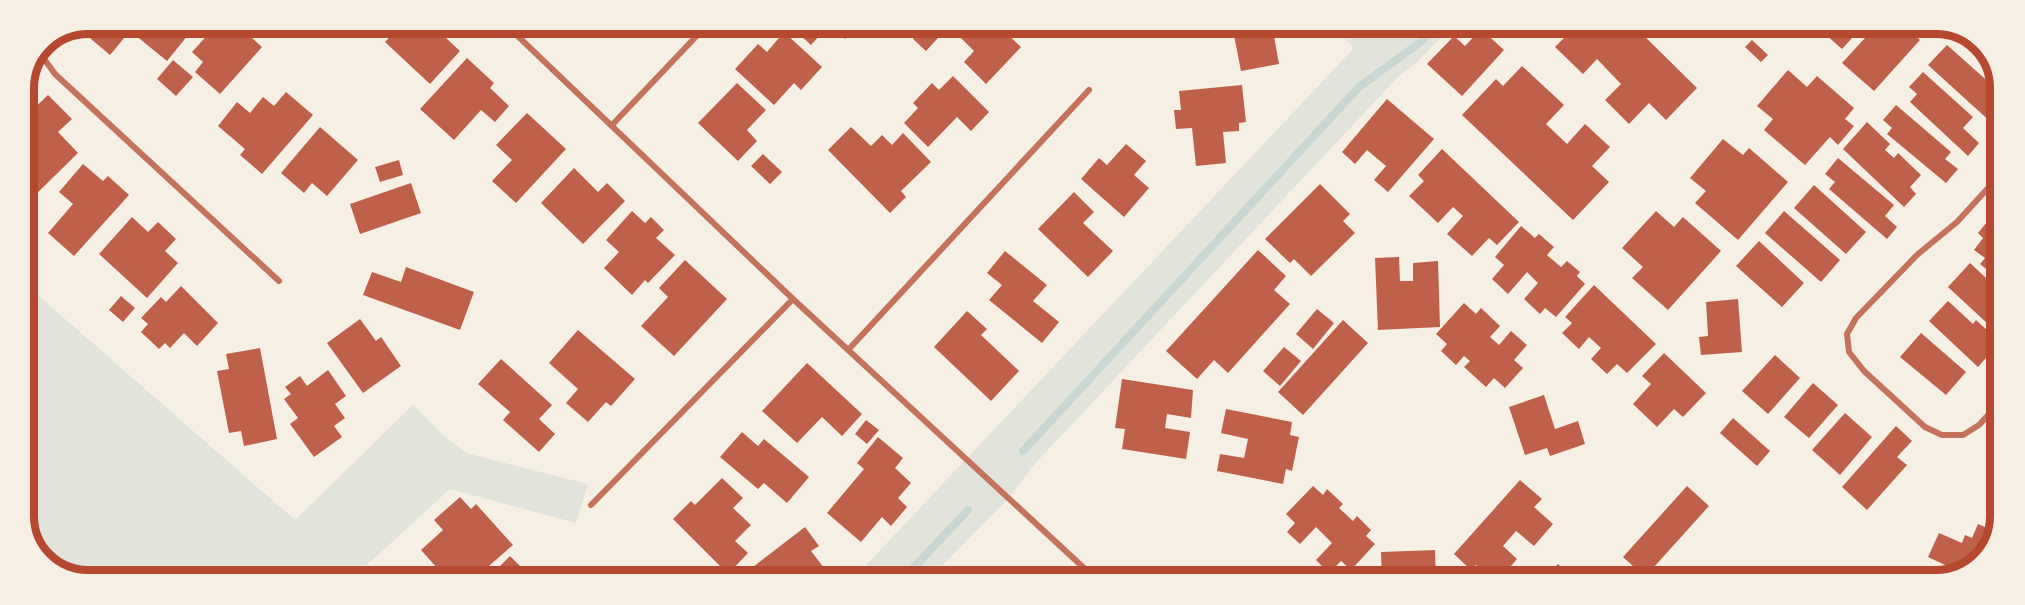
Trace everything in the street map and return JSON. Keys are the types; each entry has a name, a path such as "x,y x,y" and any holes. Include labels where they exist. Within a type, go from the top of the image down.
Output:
{"street":[{"path":"516,34 793,299 849,348 1086,570"},
{"path":"612,125 698,34"},
{"path":"44,59 55,74 279,280"},
{"path":"849,348 1089,90"},
{"path":"1990,186 1957,222 1918,254 1856,318 1848,334 1848,352 1864,371 1925,427 1942,435 1963,435 1979,425 1990,413"},
{"path":"591,506 793,299"}],"shaded area":[{"path":"1340,34 1444,34 1416,63 1397,78 1032,467 1009,498 938,570 861,570 1354,48"},
{"path":"34,292 295,520 413,405 443,435 466,453 588,484 576,523 450,489 361,570 74,569 58,561 46,550 39,537 35,520"}],"building":[{"path":"86,34 128,34 110,55"},
{"path":"134,34 189,34 167,61"},
{"path":"208,34 216,34 219,37 221,34 248,34 262,47 220,94 195,72 203,62 192,52"},
{"path":"392,34 442,34 460,51 430,84 385,42"},
{"path":"782,34 786,34 822,67 801,90 794,83 774,105 735,69 758,44 767,52"},
{"path":"799,34 821,34 811,45"},
{"path":"839,34 849,34 845,39"},
{"path":"917,34 942,34 926,51 913,39"},
{"path":"961,34 1007,34 1021,47 986,84 964,62 974,51 959,36"},
{"path":"1234,34 1274,34 1279,64 1241,71"},
{"path":"1476,34 1486,34 1504,50 1462,96 1427,64 1454,36 1465,46"},
{"path":"1568,34 1642,34 1697,88 1666,120 1649,103 1629,124 1605,100 1621,84 1597,59 1583,74 1555,47"},
{"path":"1827,34 1856,34 1842,49"},
{"path":"1869,34 1914,34 1920,40 1874,91 1842,63"},
{"path":"1752,40 1768,55 1761,62 1745,47"},
{"path":"1947,45 1990,83 1990,121 1928,65"},
{"path":"1968,45 1975,50 1981,59 1981,59 1966,47"},
{"path":"467,58 494,83 490,88 509,106 495,122 481,110 454,140 420,109"},
{"path":"173,60 193,77 176,96 157,79"},
{"path":"1522,66 1564,105 1546,124 1567,144 1585,124 1610,147 1592,166 1609,182 1573,220 1462,115 1496,79 1503,86"},
{"path":"1788,70 1807,87 1817,76 1854,108 1845,119 1854,126 1838,145 1830,137 1805,165 1764,130 1773,119 1757,106"},
{"path":"1923,72 1973,117 1963,128 1979,143 1968,156 1910,102 1917,94 1909,87"},
{"path":"953,76 989,112 971,131 957,117 928,147 904,123 918,108 913,103 932,83 939,90"},
{"path":"737,83 766,110 747,130 757,141 738,161 698,123"},
{"path":"1242,85 1246,122 1239,123 1239,131 1223,132 1226,163 1196,166 1192,128 1176,129 1174,110 1181,110 1179,91"},
{"path":"286,92 313,115 262,174 240,155 245,149 218,126 237,102 250,113 263,97 274,106"},
{"path":"48,95 72,119 58,132 78,153 34,196 34,108"},
{"path":"1387,99 1434,139 1388,192 1374,180 1386,166 1367,150 1355,164 1342,152"},
{"path":"1896,105 1951,152 1945,159 1958,169 1946,183 1887,134 1892,128 1883,120"},
{"path":"527,113 566,149 516,203 492,181 512,160 496,145"},
{"path":"1867,122 1890,144 1885,150 1894,158 1898,153 1921,175 1910,187 1916,194 1904,207 1843,149"},
{"path":"320,127 358,160 327,196 312,183 304,193 281,173"},
{"path":"851,127 871,146 882,135 892,145 903,133 931,162 901,191 906,197 890,213 828,150"},
{"path":"1723,139 1743,155 1749,148 1788,182 1738,240 1695,203 1706,191 1690,178"},
{"path":"1126,144 1146,161 1134,175 1149,188 1124,217 1081,179 1099,158 1107,165"},
{"path":"1442,149 1519,222 1497,245 1489,238 1472,256 1447,234 1463,216 1453,207 1438,223 1409,196 1424,181 1418,175"},
{"path":"763,154 782,172 770,184 751,166"},
{"path":"1838,158 1894,205 1885,216 1897,227 1887,239 1829,189 1835,182 1825,174"},
{"path":"399,160 403,175 380,182 375,167"},
{"path":"83,164 103,181 108,176 129,195 74,256 48,233 73,204 59,192"},
{"path":"574,168 598,192 607,183 625,201 583,244 541,203"},
{"path":"411,183 421,213 360,234 350,204"},
{"path":"1320,184 1350,214 1343,221 1355,233 1311,276 1294,259 1290,263 1265,239"},
{"path":"1814,185 1866,232 1846,254 1794,208"},
{"path":"1074,192 1094,212 1083,223 1113,251 1088,277 1038,229"},
{"path":"632,211 645,223 651,217 664,230 656,238 675,255 648,283 645,280 632,295 604,268 619,252 606,240"},
{"path":"1656,211 1674,227 1683,217 1721,251 1668,310 1632,278 1643,267 1622,248"},
{"path":"1784,211 1840,260 1821,282 1765,233"},
{"path":"132,217 148,232 158,222 176,239 165,251 178,263 147,298 99,254"},
{"path":"1987,222 1990,224 1990,272 1980,264 1985,258 1974,250 1983,238 1978,233"},
{"path":"1521,226 1535,238 1539,234 1554,247 1547,255 1561,267 1567,261 1580,272 1577,276 1585,284 1556,317 1545,308 1540,314 1524,299 1538,283 1527,272 1508,294 1492,279 1504,265 1495,257"},
{"path":"1759,241 1804,283 1782,307 1736,266"},
{"path":"1258,250 1286,276 1274,290 1290,304 1228,373 1214,360 1197,379 1166,351"},
{"path":"1005,251 1047,285 1033,301 1059,322 1042,343 989,300 1002,285 987,273"},
{"path":"1399,257 1400,281 1413,281 1413,263 1438,261 1440,327 1378,330 1375,258"},
{"path":"685,260 727,299 674,356 641,326 668,297 659,288"},
{"path":"1970,263 1990,282 1989,325 1948,287"},
{"path":"406,267 474,292 460,330 363,295 372,272 401,282"},
{"path":"1594,285 1656,344 1627,373 1617,364 1607,374 1591,359 1601,348 1589,337 1579,349 1562,333 1572,323 1565,317"},
{"path":"181,286 218,323 197,346 184,333 170,348 165,343 159,349 141,332 148,324 141,318 161,297 166,302"},
{"path":"121,296 135,308 123,322 109,310"},
{"path":"1738,299 1742,352 1701,355 1699,337 1708,336 1706,302"},
{"path":"1948,301 1973,324 1976,320 1990,333 1990,353 1978,367 1929,321"},
{"path":"1464,303 1476,314 1481,308 1500,326 1490,337 1499,345 1511,331 1527,345 1514,360 1523,368 1505,388 1494,378 1486,387 1464,367 1470,361 1464,356 1456,365 1441,351 1447,344 1436,334"},
{"path":"1317,309 1334,323 1313,349 1296,334"},
{"path":"967,311 987,329 981,335 1019,371 991,401 934,347"},
{"path":"360,319 376,341 381,337 401,366 363,393 327,343"},
{"path":"1343,320 1368,343 1303,415 1278,392"},
{"path":"578,330 635,379 611,406 606,402 588,422 566,403 578,389 549,363"},
{"path":"1921,333 1966,372 1946,395 1900,357"},
{"path":"1284,347 1301,361 1280,386 1263,371"},
{"path":"260,348 277,439 244,446 241,431 229,433 217,371 229,369 226,354"},
{"path":"1664,353 1706,393 1683,417 1674,409 1657,427 1633,404 1651,384 1642,376"},
{"path":"1775,355 1800,378 1768,414 1742,391"},
{"path":"501,359 552,405 539,419 555,434 539,452 503,420 510,412 478,384"},
{"path":"807,363 862,414 842,436 822,417 797,443 762,411"},
{"path":"328,370 346,396 335,404 345,418 334,426 342,437 314,457 290,424 298,418 284,399 291,394 285,387 300,376 307,386"},
{"path":"1122,379 1193,390 1191,418 1167,414 1165,428 1190,432 1186,459 1122,449 1125,429 1115,428"},
{"path":"1813,383 1838,405 1809,438 1784,417"},
{"path":"1544,395 1555,429 1578,421 1585,444 1550,456 1547,448 1525,455 1509,407"},
{"path":"1226,409 1292,422 1290,435 1299,437 1292,471 1286,469 1283,484 1217,471 1220,454 1244,458 1248,439 1221,433"},
{"path":"1845,413 1872,437 1840,475 1812,450"},
{"path":"1733,418 1770,451 1757,466 1720,433"},
{"path":"866,420 879,430 867,444 855,434"},
{"path":"1896,426 1912,441 1897,457 1907,465 1867,510 1842,487"},
{"path":"742,432 758,446 764,439 809,477 787,503 764,483 758,489 720,457"},
{"path":"878,437 903,458 895,468 911,483 898,498 907,507 891,526 882,517 861,542 827,513 864,469 857,463"},
{"path":"722,478 743,498 733,508 751,525 735,541 748,553 732,570 724,570 673,519 691,501 695,505"},
{"path":"1520,480 1542,499 1534,507 1553,524 1534,546 1516,531 1503,546 1517,559 1508,570 1482,570 1476,565 1471,570 1454,554"},
{"path":"1313,486 1323,495 1327,489 1343,504 1339,508 1353,521 1357,516 1371,530 1366,536 1375,544 1351,570 1341,561 1332,570 1326,570 1316,560 1332,543 1316,527 1300,544 1287,532 1295,523 1286,514"},
{"path":"1687,486 1709,506 1651,570 1637,570 1623,557"},
{"path":"460,497 471,509 476,504 513,545 484,570 439,570 421,550 443,530 434,520"},
{"path":"1978,524 1989,529 1975,555 1954,568 1928,557 1939,533 1962,543 1965,535 1972,538"},
{"path":"805,527 819,546 811,551 824,568 821,570 749,570"},
{"path":"1435,550 1436,570 1382,570 1381,552"},
{"path":"510,556 524,570 496,570"},
{"path":"1558,564 1564,570 1552,570"}],"waterway":[{"path":"1023,451 1359,87 1429,34"},
{"path":"911,570 968,510"}]}
